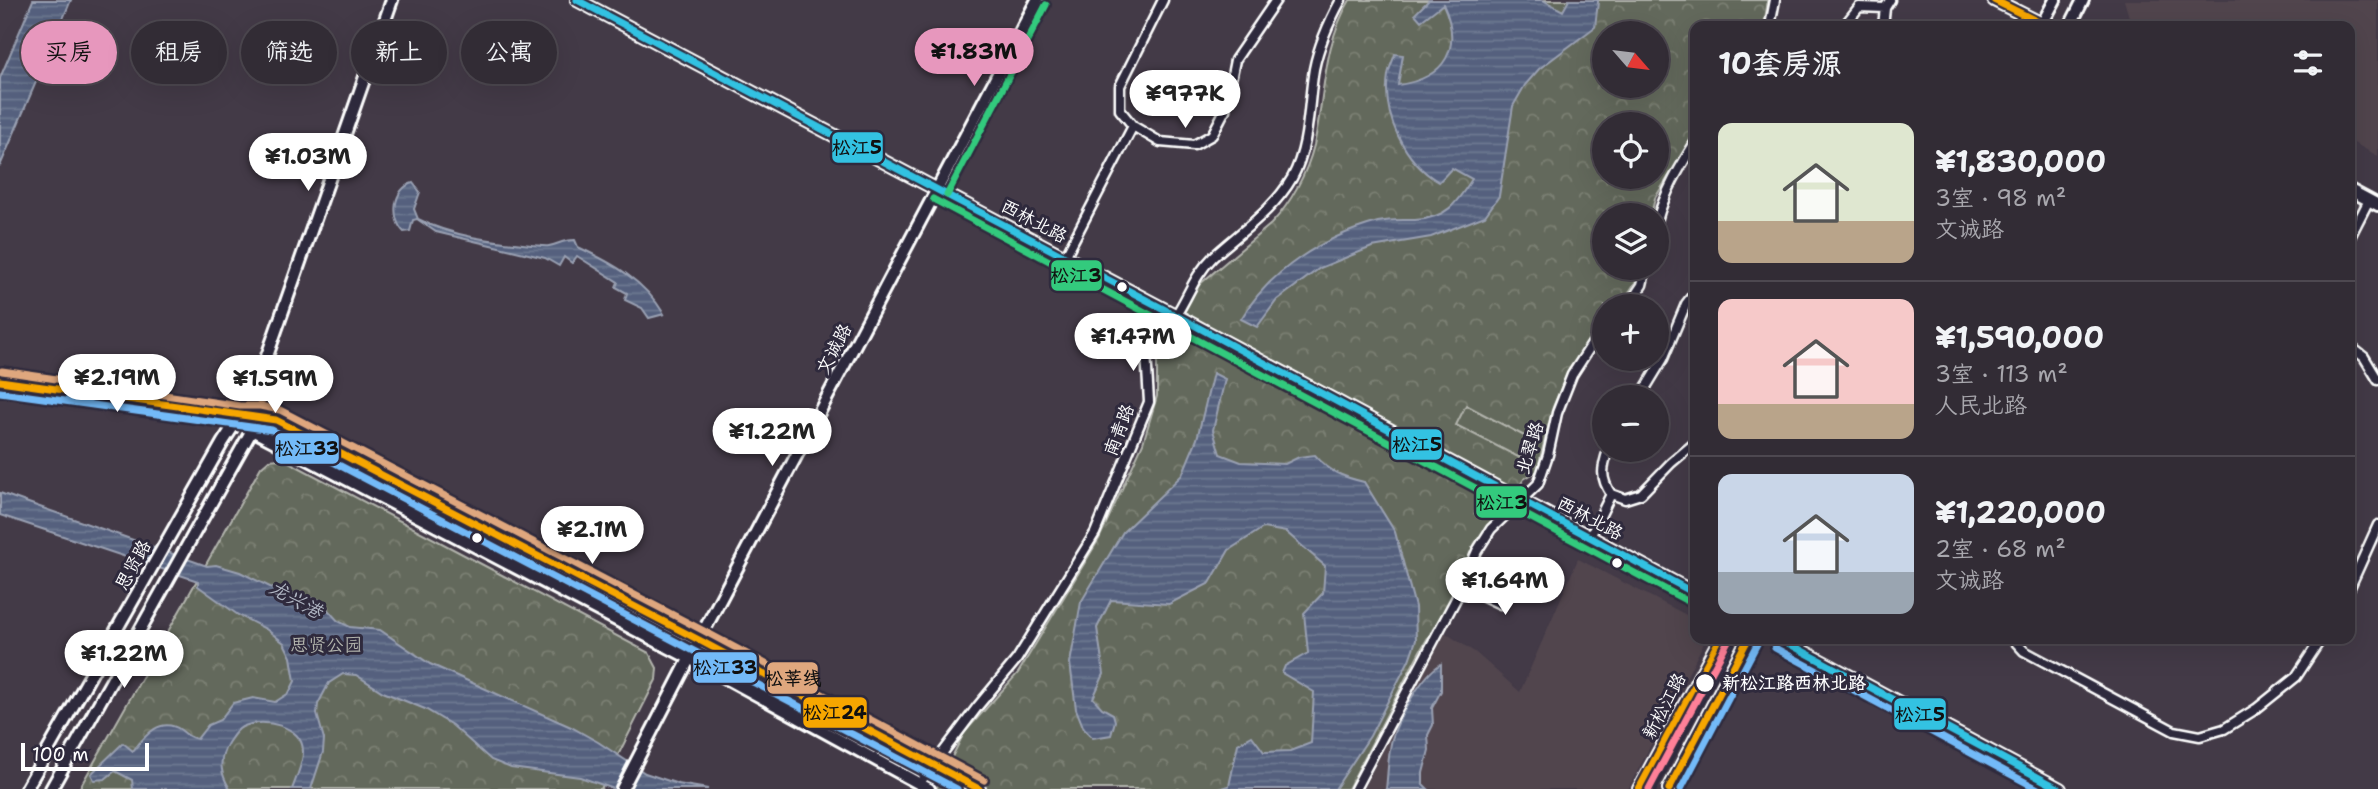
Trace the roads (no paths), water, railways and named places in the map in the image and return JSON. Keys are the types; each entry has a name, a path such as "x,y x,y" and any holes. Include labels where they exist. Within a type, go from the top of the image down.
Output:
{"main road":[{"name":"思贤路","path":"26,789 163,547 253,396 392,0"},
{"name":"西林北路","path":"577,0 1175,315 1690,591"},
{"name":"文诚路","path":"622,789 1038,0"},
{"path":"1994,0 2034,21"},
{"path":"2045,21 2055,0"},
{"path":"2073,21 2084,0"},
{"path":"2355,193 2374,203"},
{"path":"0,381 276,419 979,789"},
{"path":"51,789 252,430 259,416 253,396"},
{"path":"239,416 252,430 691,659 921,787"},
{"name":"新松江路","path":"1639,789 1717,644"},
{"path":"1669,789 1745,644"},
{"path":"1789,644 2060,789"}],"street":[{"path":"1163,0 1121,86 1120,110 1133,126 1160,142 1194,145 1212,135 1225,110 1235,60 1276,0"},
{"name":"南青路","path":"921,787 932,764 1017,659 1096,533 1149,402 1146,352 1175,315 1193,280 1213,257 1256,221 1292,177 1302,151 1313,95 1314,69 1322,40 1341,0"},
{"path":"1771,21 1774,0"},
{"path":"1848,21 1859,7 1887,4"},
{"path":"1065,257 1133,126"},
{"path":"1662,203 1690,150"},
{"path":"2355,229 2374,203"},
{"path":"1647,385 1663,359 1690,298"},
{"name":"北翠路","path":"1354,789 1490,529 1538,484 1548,456 1557,413 1572,375 1592,344"},
{"path":"2355,350 2364,357 2378,380"},
{"path":"1604,462 1601,470 1605,486 1611,494 1625,499 1641,494 1690,447"},
{"path":"1590,537 1611,494"},
{"path":"2355,576 2378,525"},
{"path":"1462,586 1500,604 1519,566"},
{"path":"2018,644 2024,651 2149,719 2175,731 2200,736 2224,729 2256,709 2295,677 2318,644"}],"water":[{"path":"33,0 71,0 62,21 24,21"},
{"path":"1429,0 1543,0 1563,11 1569,0 1598,0 1592,29 1539,69 1525,85 1513,106 1499,196 1485,216 1431,237 1372,247 1320,268 1277,300 1257,327 1241,319 1267,285 1318,246 1378,222 1426,219 1443,213 1461,196 1472,179 1452,168 1439,182 1415,162 1398,136 1392,121 1387,90 1388,75 1395,54 1403,55 1398,85 1428,76 1439,68 1450,47 1449,20 1443,4 1421,21 1415,14"},
{"path":"21,28 21,84 35,84 0,166 0,78"},
{"path":"413,183 420,192 414,209 418,219 459,234 503,242 547,246 575,240 578,247 615,266 637,282 664,314 649,318 642,308 625,300 627,293 616,287 618,282 577,256 572,263 564,257 559,266 545,258 436,232 417,219 413,220 410,231 404,232 397,220 396,204 401,191"},
{"path":"1213,373 1225,379 1213,430 1220,454 1241,462 1285,464 1299,457 1315,455 1337,473 1364,482 1395,532 1415,607 1416,640 1409,660 1370,736 1335,789 1219,789 1229,786 1238,744 1252,736 1264,752 1290,751 1311,743 1314,692 1282,673 1285,666 1308,653 1304,613 1323,593 1325,566 1286,532 1263,528 1229,550 1210,583 1169,604 1111,600 1097,628 1104,674 1093,698 1102,708 1113,714 1115,721 1111,735 1093,738 1084,729 1076,709 1070,663 1081,602 1123,532 1182,475 1197,439"},
{"name":"龙兴港","path":"0,493 207,566 216,565 240,572 276,590 319,600 338,621 350,627 380,630 430,664 571,727 645,773 678,784 708,789 614,789 580,777 511,768 491,760 452,725 425,709 383,692 356,675 343,674 329,683 318,704 317,714 324,739 323,752 311,789 292,789 303,756 297,735 270,723 250,724 240,728 225,749 222,766 230,789 133,789 132,780 115,771 105,779 94,780 91,774 123,743 133,751 148,734 160,727 173,726 197,739 208,725 220,720 233,703 253,698 275,702 289,693 295,681 291,657 284,643 266,629 238,615 198,586 198,581 0,515"},
{"path":"1441,664 1441,691 1432,708 1433,725 1428,735 1429,750 1423,773 1423,784 1428,789 1386,789 1395,730 1419,687"}],"place":[{"name":"新松江路西林北路","path":"1705,683"}],"park label":[{"name":"思贤公园","path":"326,645"}]}
